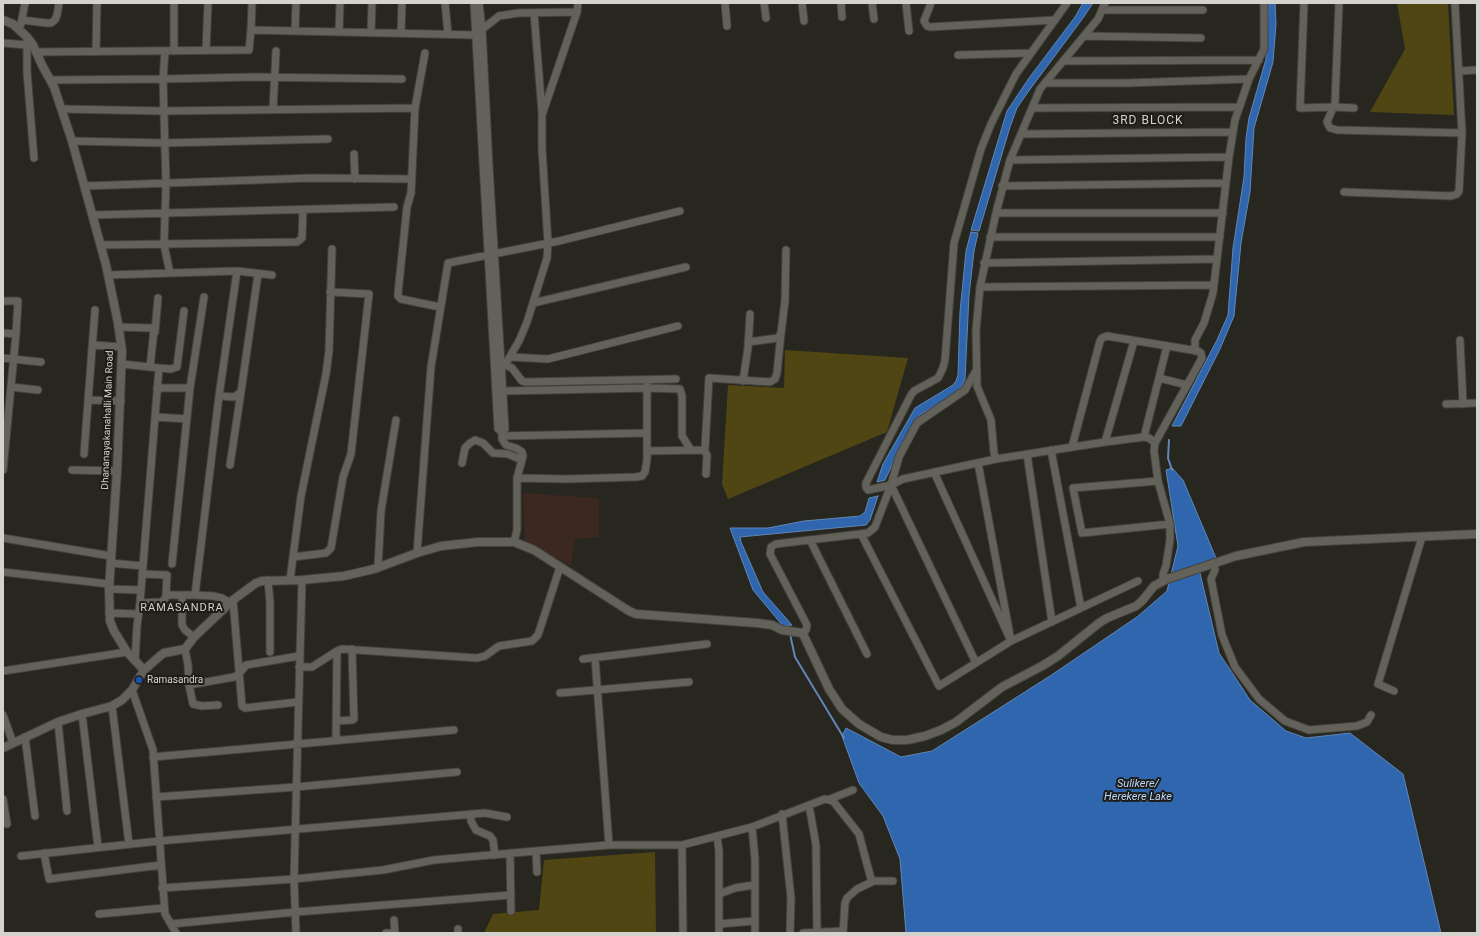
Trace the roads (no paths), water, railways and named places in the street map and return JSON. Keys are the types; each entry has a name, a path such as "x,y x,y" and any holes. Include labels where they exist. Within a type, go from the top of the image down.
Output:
{"street":[{"path":"20,30 25,3"},
{"path":"22,20 47,24 51,23 55,20 59,3"},
{"path":"96,52 97,3"},
{"path":"174,3 174,51"},
{"path":"206,50 208,3"},
{"path":"36,52 249,50 252,3"},
{"path":"295,31 296,3"},
{"path":"339,32 340,3"},
{"path":"371,32 372,3"},
{"path":"401,33 402,3"},
{"path":"445,3 448,34"},
{"path":"474,3 491,254 503,366 502,391 505,429 502,434"},
{"path":"479,3 482,29 498,430 502,434 506,445 516,448 522,452 523,456 517,478 517,530 514,542"},
{"path":"542,115 577,12 578,3"},
{"path":"725,3 727,26"},
{"path":"764,3 766,18"},
{"path":"802,3 804,21"},
{"path":"841,3 842,17"},
{"path":"872,3 874,20"},
{"path":"906,3 909,31"},
{"path":"931,3 924,21 927,26 930,27 1055,20"},
{"path":"1067,3 1016,74 991,124 981,150 954,243 945,360 943,368 938,378 914,391 911,395 866,483 866,487 868,490 891,485 903,479 934,472 996,459 1051,450 1144,437 1149,438 1155,443"},
{"path":"1195,350 1195,340 1204,323 1213,293 1233,132 1239,107 1249,79 1264,49 1264,3"},
{"path":"1304,3 1300,108 1354,108"},
{"path":"1339,3 1335,107 1327,122 1328,126 1334,130 1462,133"},
{"path":"1344,192 1454,196 1457,194 1460,188 1462,133 1455,5"},
{"path":"996,459 994,453 991,420 977,386 976,331 980,287 1002,186 1010,160 1040,90 1098,19 1104,6 1203,10"},
{"path":"251,30 475,35 499,16 518,13 577,12"},
{"path":"503,366 519,341 547,258 548,243 542,149 542,115 534,13"},
{"name":"Dhananayakanahalli Main Road","path":"3,20 13,24 20,30 36,52 62,109 85,186 108,275 122,347 117,471 109,586 109,613 114,631 127,652 144,670"},
{"path":"1084,36 1201,38"},
{"path":"3,43 27,41 27,72 34,158"},
{"path":"166,51 163,80 166,184 164,245 170,273"},
{"path":"273,109 276,51"},
{"path":"425,53 415,108 411,194 407,207 398,295 401,299 440,307"},
{"path":"958,55 1031,54"},
{"path":"1063,61 1259,60"},
{"path":"1459,71 1477,70"},
{"path":"50,80 163,80 253,77 402,79"},
{"path":"1045,83 1127,83 1249,79"},
{"path":"1032,108 1239,107"},
{"path":"62,109 163,111 415,108"},
{"path":"1022,134 1233,132"},
{"path":"72,141 164,143 328,139"},
{"path":"354,154 355,179"},
{"path":"1010,160 1229,157"},
{"path":"85,186 311,178 412,179"},
{"path":"1002,186 1226,184"},
{"path":"92,215 394,207"},
{"path":"101,245 297,242 302,238 303,210"},
{"path":"417,553 431,367 448,263 548,243 680,211"},
{"path":"996,213 1223,213"},
{"path":"990,237 1220,237"},
{"path":"290,580 301,496 326,374 329,351 332,249"},
{"path":"704,450 706,448 709,378 770,382 775,379 777,373 785,301 786,250"},
{"path":"984,263 1217,259"},
{"path":"533,303 686,267"},
{"path":"195,595 219,396 237,271"},
{"path":"108,275 237,271 272,275"},
{"path":"230,465 258,274"},
{"path":"980,287 1214,285"},
{"path":"293,558 326,553 330,550 333,542 343,477 351,454 369,294 330,292"},
{"path":"172,564 190,388 204,297"},
{"path":"150,367 158,298"},
{"path":"3,301 18,301 3,470"},
{"path":"84,454 95,310"},
{"path":"122,364 171,369 177,367 184,311"},
{"path":"743,381 750,314"},
{"path":"510,357 548,359 678,326"},
{"path":"118,327 151,328 155,332"},
{"path":"3,333 16,334"},
{"path":"748,342 778,338 781,333"},
{"path":"1072,447 1101,339 1107,336 1200,352 1202,358 1155,443 1154,451 1158,481 1170,524 1170,540 1166,566 1162,574 1165,580"},
{"path":"1460,340 1463,404"},
{"path":"1105,442 1134,341"},
{"path":"93,345 122,347"},
{"path":"1144,437 1167,346"},
{"path":"3,358 41,362"},
{"path":"503,366 512,368 522,381 526,382 676,379"},
{"path":"136,661 138,614 159,368"},
{"path":"3,748 58,722 112,706 122,700 132,690 144,670 162,654 185,649 194,637 231,601 256,583 268,580 302,580 344,576 378,568 417,553 441,546 478,542 514,542 534,550 636,614 757,623 772,625 782,630 798,632 806,630 807,626 769,551 771,546 776,544 868,533 875,527 891,485 899,456 917,423 965,390 977,368"},
{"path":"1159,378 1187,385"},
{"path":"517,478 566,479 640,477 645,472 647,451 647,379"},
{"path":"11,387 38,390"},
{"path":"157,388 190,388"},
{"path":"502,391 646,388 680,389 682,396 682,436 691,450"},
{"path":"219,396 234,397 241,392"},
{"path":"88,400 120,401"},
{"path":"1446,404 1477,403"},
{"path":"155,417 187,419"},
{"path":"378,568 381,511 396,420"},
{"path":"502,434 646,433"},
{"path":"462,463 465,448 475,440 483,442 494,453 508,454 522,460"},
{"path":"647,451 704,450"},
{"path":"704,450 707,455 706,474"},
{"path":"1051,450 1081,608"},
{"path":"1027,454 1052,622"},
{"path":"978,463 1011,641"},
{"path":"72,470 117,471"},
{"path":"934,472 1011,641"},
{"path":"1158,481 1073,488 1082,533 1170,524"},
{"path":"891,485 976,663"},
{"path":"861,534 940,686 1011,641 1138,581"},
{"path":"798,632 804,636 829,690 842,709 858,724 870,732 893,740 907,740 925,736 956,722 1002,687 1058,656 1107,618 1136,606 1154,586 1165,580 1236,556 1304,542 1477,534"},
{"path":"1394,690 1378,684 1422,537"},
{"path":"3,538 143,566"},
{"path":"810,540 867,654"},
{"path":"1212,564 1215,570 1211,579 1222,635 1235,667 1259,699 1285,721 1309,730 1357,726 1367,722 1371,715"},
{"path":"299,667 312,667 337,651 352,649 482,658 499,646 532,641 538,635 560,567"},
{"path":"3,572 141,590"},
{"path":"140,603 161,602 165,599 166,595 167,575 142,574"},
{"path":"268,580 270,603 270,652"},
{"path":"296,933 294,879 302,580"},
{"path":"166,595 212,596 231,601"},
{"path":"182,595 182,625 185,630 194,637"},
{"path":"231,601 242,705 244,708 298,702"},
{"path":"109,613 138,614"},
{"path":"583,659 707,644"},
{"path":"185,649 188,665 189,685 193,704 202,706 218,705"},
{"path":"336,721 354,719 352,649"},
{"path":"336,740 337,651"},
{"path":"3,671 127,652"},
{"path":"189,685 234,677 239,674 246,665 299,656"},
{"path":"595,658 609,846"},
{"path":"560,694 689,682"},
{"path":"132,690 153,750 164,908 165,914 176,933"},
{"path":"112,706 129,844"},
{"path":"82,714 98,847"},
{"path":"3,715 13,743"},
{"path":"58,722 67,811"},
{"path":"153,757 454,730"},
{"path":"25,737 35,816"},
{"path":"156,797 296,787 457,772"},
{"path":"162,888 294,879 383,870 434,860 536,850 609,846 682,845 752,827 825,798 830,799 853,790"},
{"path":"3,799 7,824"},
{"path":"830,799 859,834 871,879 874,881"},
{"path":"809,805 816,845 817,933"},
{"path":"21,856 159,841 471,814 485,813 507,817"},
{"path":"471,814 471,820 476,830 490,836 493,840 494,855"},
{"path":"782,814 791,898 790,933"},
{"path":"752,827 755,859 754,933"},
{"path":"717,836 719,851 719,933"},
{"path":"682,845 683,933"},
{"path":"536,850 537,872"},
{"path":"44,853 49,879 160,865"},
{"path":"510,853 511,911"},
{"path":"803,933 843,932 845,903 847,898 857,889 874,881 893,881"},
{"path":"719,894 734,888 754,885"},
{"path":"171,924 296,912 511,895"},
{"path":"99,914 164,908"},
{"path":"386,933 394,933 394,920"},
{"path":"719,924 754,921"}],"water":[{"path":"1083,3 1093,3 1017,108 979,231 971,230 1007,111 1029,78 1075,17"},
{"path":"1269,3 1275,3 1276,24 1273,62 1254,128 1250,192 1241,243 1234,316 1220,349 1181,426 1172,426 1217,340 1228,315 1233,248 1244,177 1246,138 1249,118 1266,59"},
{"path":"971,232 978,233 974,251 969,295 965,379 960,390 920,415 914,422 885,480 877,482 883,464 915,408 953,385 956,381 958,375 960,312 966,251"},
{"name":"Sulikere/ Herekere Lake","path":"1172,468 1183,480 1216,558 1199,569 1219,653 1250,700 1286,731 1306,738 1350,733 1403,774 1441,933 906,933 900,859 883,816 859,783 842,736 846,728 901,757 932,751 1050,676 1137,617 1167,591 1178,546 1166,470"},
{"path":"878,496 870,520 866,525 740,537 763,592 792,625 783,626 753,590 730,528 768,528 804,521 860,516 865,512 869,498"}],"waterway":[{"path":"1169,440 1168,458 1172,470"},
{"path":"790,634 795,657 844,738"}],"place":[{"name":"Ramasandra","path":"139,680"}],"district":[{"name":"3RD BLOCK","path":"1148,121"},
{"name":"RAMASANDRA","path":"182,608"}]}
